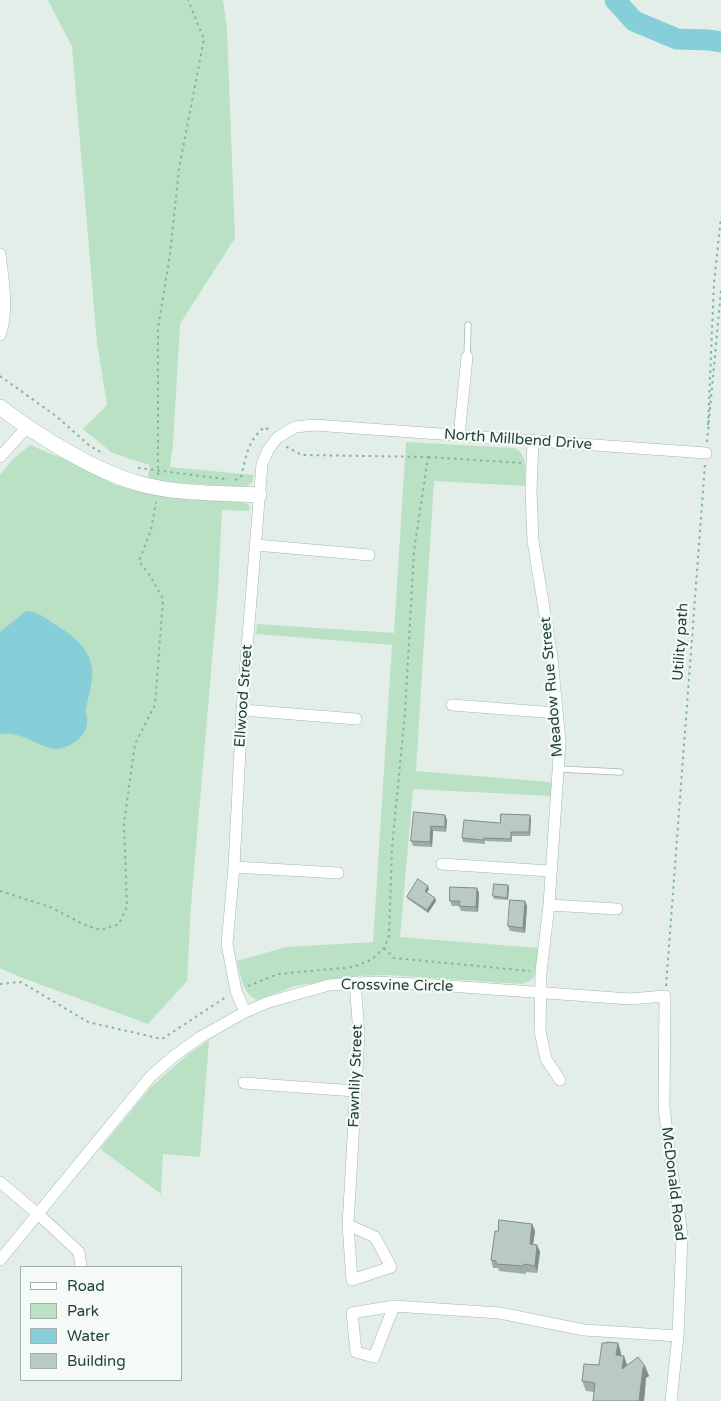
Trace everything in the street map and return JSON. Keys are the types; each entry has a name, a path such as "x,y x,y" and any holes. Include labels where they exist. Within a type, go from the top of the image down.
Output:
{"street":[{"path":"0,254 3,326 0,335"},
{"path":"459,436 467,357"},
{"path":"0,407 63,449 109,473 137,483 158,487 259,495"},
{"path":"0,457 28,426"},
{"name":"North Millbend Drive","path":"330,426 706,453"},
{"name":"Ellwood Street","path":"245,1012 236,991 227,944 234,867 242,710 262,464 268,450 278,438 295,427 330,426"},
{"name":"Meadow Rue Street","path":"534,442 531,491 533,541 549,639 560,742 549,906 541,972 540,1031 546,1059 560,1080"},
{"path":"256,545 369,555"},
{"path":"452,705 557,713"},
{"path":"242,710 356,719"},
{"path":"442,864 550,871"},
{"path":"234,867 338,873"},
{"path":"549,906 617,909"},
{"name":"Crossvine Circle","path":"0,1260 151,1076 199,1038 245,1012 269,1002 329,985 355,982 435,985 630,999 665,996"},
{"name":"Fawnlily Street","path":"348,1225 375,1237 391,1267 352,1280 348,1225 359,1034 355,982"},
{"name":"McDonald Road","path":"665,996 664,1107 682,1237 678,1336 671,1401"},
{"path":"244,1083 355,1091"},
{"path":"0,1182 79,1252 82,1266"},
{"path":"394,1306 374,1357 356,1352 352,1313 394,1306 500,1313 584,1330 678,1336"}],"lane":[{"path":"467,357 468,325"},
{"path":"558,769 620,772"}],"path":[{"path":"0,891 50,907 85,925 102,930 119,924 127,906 124,822 135,744 155,706 164,599 151,577 138,561 151,530 158,487 158,328 170,254 179,168 204,40 188,0"},
{"path":"706,453 714,283 721,217"},
{"name":"Utility path","path":"665,996 706,453 721,290"},
{"path":"0,376 56,416 90,446 104,455"},
{"path":"130,465 139,468 236,480 242,477 247,450 257,433 265,426 286,447 302,455 428,457 532,464"},
{"path":"0,984 21,982 88,1022 162,1039 236,991 278,974 353,967 371,960 384,948 389,936 392,848 405,712 414,550 428,457"},
{"path":"384,948 394,958 541,972"}],"green space":[{"path":"48,0 223,0 227,30 235,238 180,324 170,467 254,475 252,482 246,487 168,482 166,495 237,500 249,505 250,511 222,510 218,591 191,905 187,981 148,1024 0,968 0,475 14,458 30,445 71,462 113,484 145,493 150,465 111,452 83,429 107,405 97,343 72,47"},
{"path":"406,442 514,448 522,454 525,469 525,486 434,481 416,771 551,782 551,796 413,789 400,937 538,948 536,975 522,984 387,975 355,976 295,986 257,1000 245,989 237,961 286,947 373,942 392,645 256,634 257,624 394,633"},
{"path":"209,1040 200,1157 163,1154 161,1194 100,1149 151,1087 186,1056"}],"water":[{"path":"26,611 42,616 77,640 87,653 92,669 86,708 87,721 85,731 73,744 58,749 43,746 18,735 0,734 0,632"}],"building":[{"path":"414,812 445,815 445,827 431,826 430,842 411,841"},
{"path":"501,814 530,815 529,832 511,832 511,839 484,838 483,840 462,838 464,820 500,823"},
{"path":"418,879 428,886 425,891 435,898 427,910 407,897"},
{"path":"494,884 508,885 507,898 493,896"},
{"path":"450,887 477,888 476,907 459,906 460,901 450,901"},
{"path":"510,900 525,901 523,928 508,926"},
{"path":"499,1220 532,1224 530,1244 537,1245 535,1266 496,1264 496,1261 491,1260 495,1231 498,1231"},
{"path":"602,1343 618,1343 616,1355 624,1356 622,1369 638,1357 645,1366 643,1368 639,1401 593,1401 595,1383 582,1381 584,1364 599,1365"}],"waterway":[{"path":"615,0 634,21 677,39 721,42"}]}
